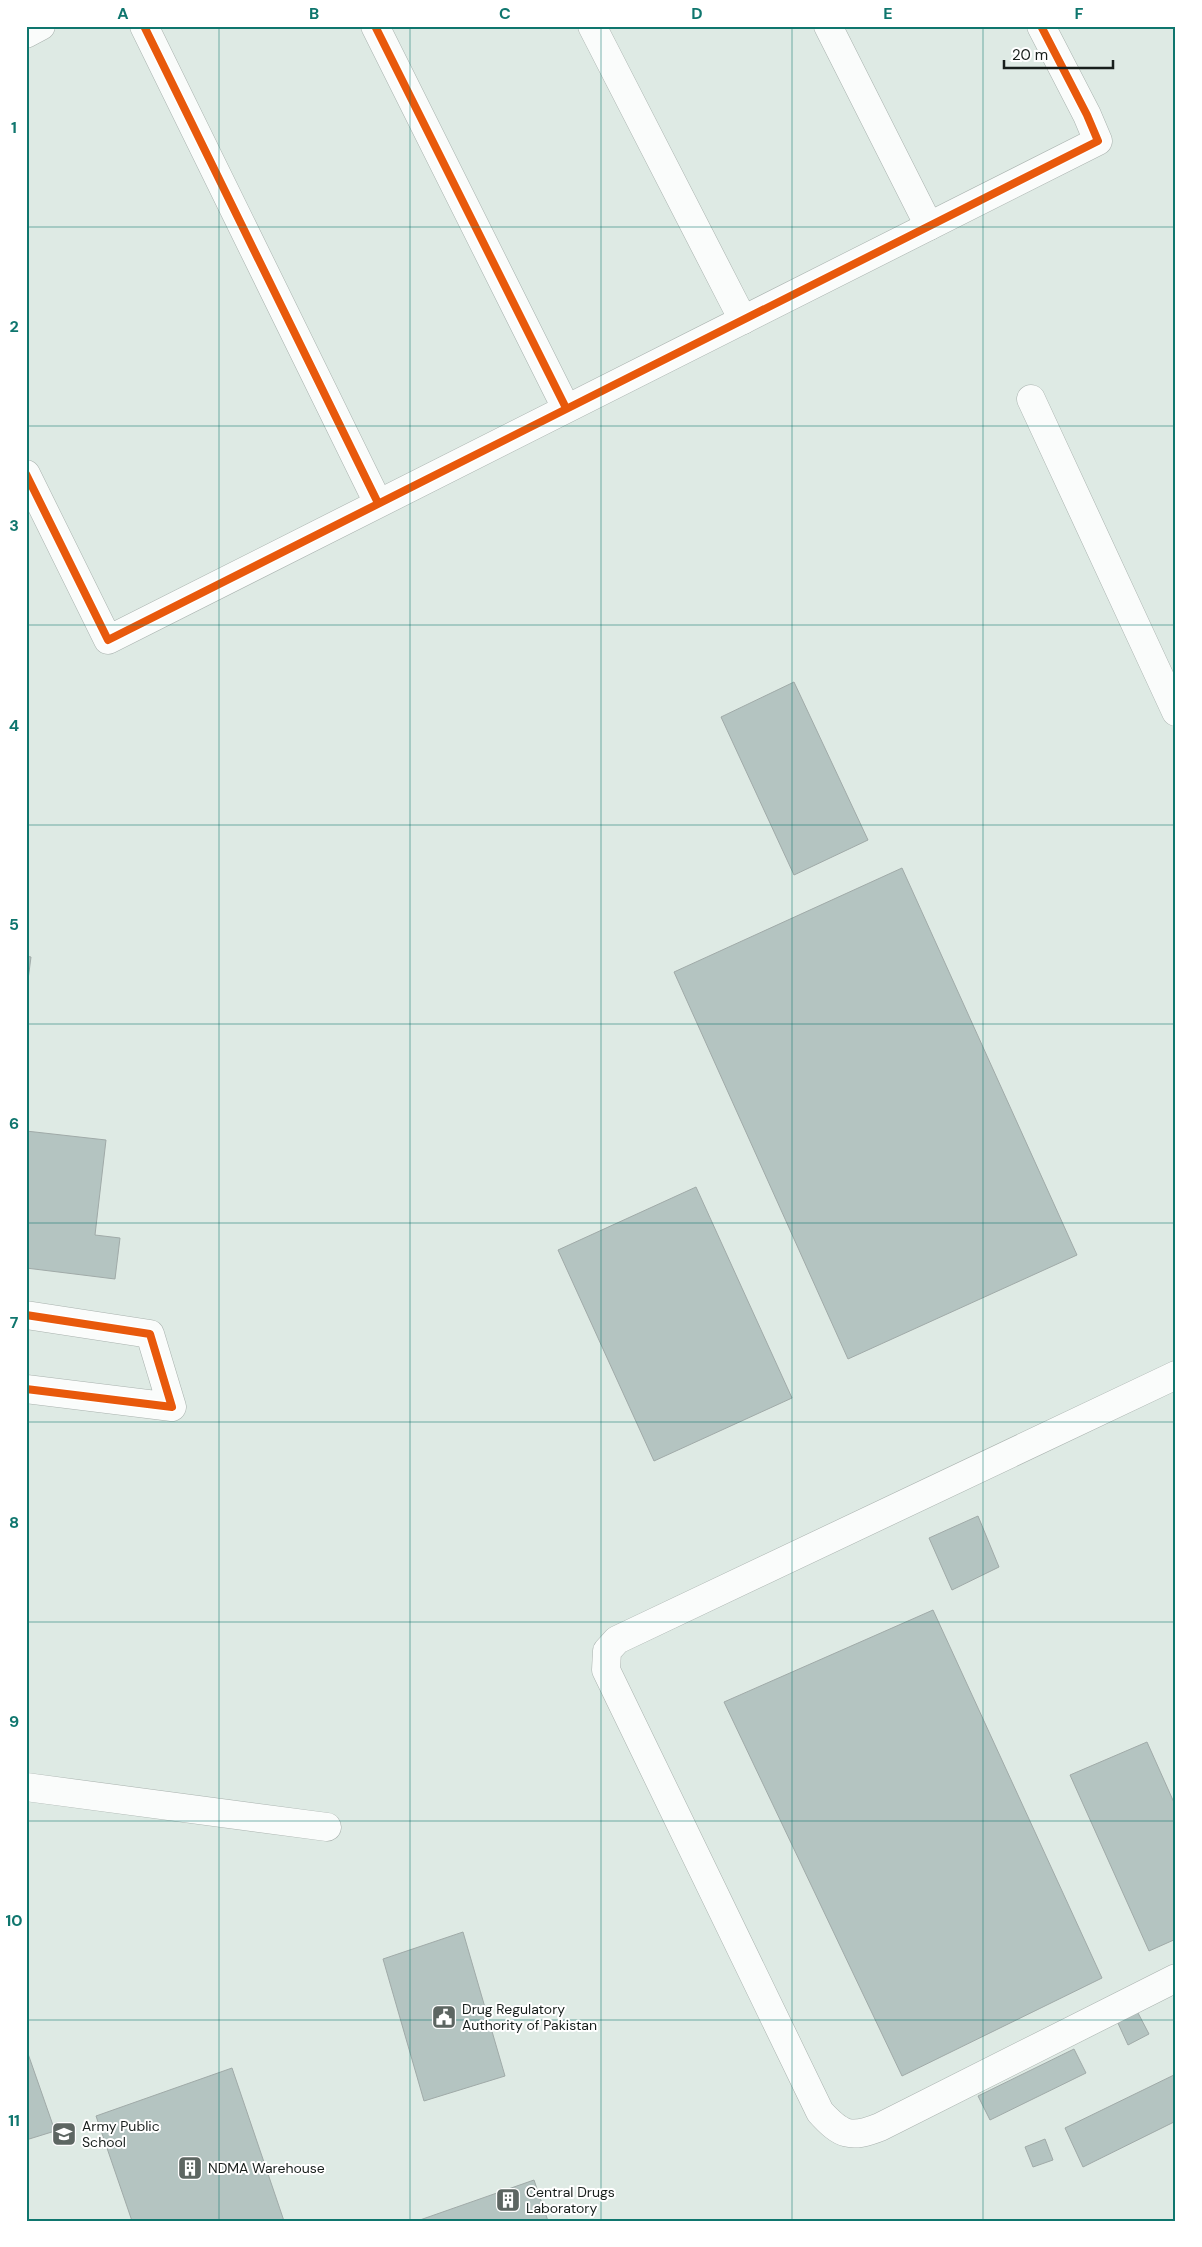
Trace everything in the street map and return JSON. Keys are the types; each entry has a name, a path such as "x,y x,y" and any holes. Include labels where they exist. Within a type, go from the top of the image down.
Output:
{"street":[{"path":"26,34 42,26"},
{"path":"144,26 378,503"},
{"path":"375,26 566,408"},
{"path":"592,26 743,320"},
{"path":"828,26 929,226"},
{"path":"26,474 108,640 1098,141 1087,114 1041,26"},
{"path":"1031,399 1176,712"},
{"path":"26,1315 150,1334 172,1407 26,1389"},
{"path":"1176,1375 617,1640 607,1651 606,1670 820,2112 831,2125 846,2133 861,2134 880,2127 1176,1978"},
{"path":"26,1787 327,1827"}],"building":[{"path":"794,682 868,840 794,875 721,717"},
{"path":"902,868 1077,1255 848,1359 674,972"},
{"path":"26,956 31,957 26,995"},
{"path":"26,1131 106,1140 95,1235 120,1238 115,1279 26,1268"},
{"path":"696,1187 792,1398 654,1461 558,1250"},
{"path":"978,1516 999,1567 952,1590 929,1538"},
{"path":"933,1610 1102,1978 902,2076 724,1702"},
{"path":"1147,1742 1176,1807 1176,1939 1149,1951 1070,1775"},
{"name":"Drug Regulatory Authority of Pakistan","path":"463,1932 505,2076 424,2101 383,1959"},
{"path":"1137,2011 1149,2034 1128,2045 1117,2021"},
{"path":"26,2048 55,2131 26,2140"},
{"path":"1074,2049 1086,2073 990,2120 978,2096"},
{"name":"NDMA Warehouse","path":"232,2068 284,2221 132,2221 96,2116"},
{"path":"1176,2074 1176,2121 1083,2167 1065,2128"},
{"path":"1045,2139 1053,2160 1033,2167 1025,2147"},
{"name":"Central Drugs Laboratory","path":"534,2180 548,2221 417,2221"}],"cycle path":[{"path":"144,26 378,503"},
{"path":"375,26 566,408"},
{"path":"26,474 108,640 1098,141 1087,115 1041,26"},
{"path":"26,1315 150,1334 172,1407 26,1389"}],"place":[{"name":"Drug Regulatory Authority of Pakistan","path":"444,2017"},
{"name":"Army Public School","path":"64,2134"},
{"name":"NDMA Warehouse","path":"190,2168"},
{"name":"Central Drugs Laboratory","path":"508,2200"}]}
